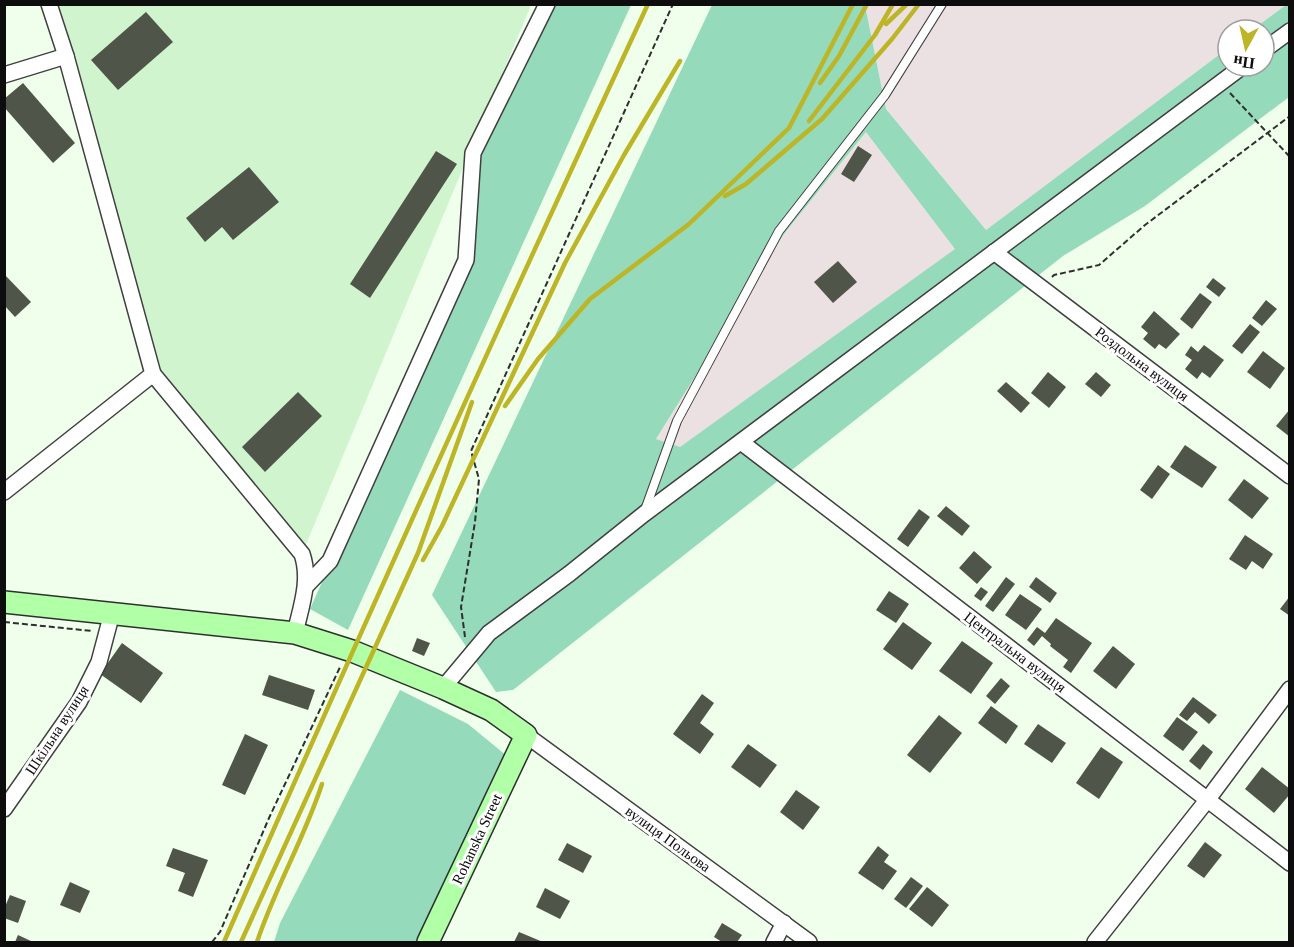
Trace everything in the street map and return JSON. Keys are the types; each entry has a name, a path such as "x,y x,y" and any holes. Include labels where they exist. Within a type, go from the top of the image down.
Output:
{"street":[{"path":"49,4 66,56 153,374 302,554 306,586 295,633"},
{"path":"306,586 330,561 466,260 473,153 547,4"},
{"path":"1276,41 1290,31"},
{"path":"4,75 66,56"},
{"path":"443,688 489,633 569,574 644,514 1227,78"},
{"name":"Роздольна вулиця","path":"994,252 1290,476"},
{"path":"4,492 153,374"},
{"name":"Центральна вулиця","path":"741,442 1290,863"},
{"path":"4,602 295,633 352,651 443,688 491,710 525,735"},
{"name":"Шкільна вулиця","path":"4,809 79,702 99,662 112,612"},
{"path":"1095,942 1208,799 1290,689"},
{"name":"вулиця Польова","path":"525,735 809,942"},
{"name":"Rohanska Street","path":"428,942 525,735"},
{"path":"774,942 784,923"}],"lane":[{"path":"644,514 677,421 779,231 885,95 942,4"}],"path":[{"path":"468,658 461,607 475,522 479,479 471,451 673,4"},
{"path":"1220,83 1290,157"},
{"path":"1041,288 1054,275 1098,265 1145,225 1290,116"},
{"path":"4,622 106,633"},
{"path":"212,942 220,932 269,818 342,664 335,654 324,649 327,643"}],"shaded area":[{"path":"865,5 1286,5 1268,18 1216,18 1216,57 986,230 886,109"},
{"path":"867,131 956,249 679,448 656,439 784,234"}],"green space":[{"path":"49,5 531,5 302,554 153,374"},
{"path":"547,5 631,5 348,630 310,609 466,260 473,153"},
{"path":"712,5 865,5 886,109 986,230 1216,57 1216,78 1276,78 1276,18 1268,18 1289,5 1289,97 1145,206 1063,256 513,690 496,692 432,595","holes":["866,132 955,249 680,447 656,439 784,234"]},
{"path":"400,690 468,724 513,761 428,942 274,942 280,923"}],"building":[{"path":"146,12 173,42 118,90 91,60"},
{"path":"23,83 75,143 53,163 4,107 4,99"},
{"path":"858,146 872,155 854,182 841,174"},
{"path":"436,151 457,164 370,298 350,284"},
{"path":"249,167 279,202 233,240 222,227 205,242 186,218"},
{"path":"838,261 857,282 833,303 814,282"},
{"path":"4,274 31,302 15,317 4,305"},
{"path":"1213,278 1226,288 1219,297 1206,287"},
{"path":"1200,293 1212,302 1192,329 1180,319"},
{"path":"1266,300 1277,309 1262,326 1252,318"},
{"path":"1154,311 1180,334 1166,349 1159,344 1155,349 1143,339 1148,333 1141,327"},
{"path":"1250,324 1260,332 1242,354 1232,346"},
{"path":"1204,345 1224,360 1210,378 1202,372 1197,379 1185,369 1192,360 1185,355 1191,346 1198,352"},
{"path":"1263,351 1285,368 1270,389 1247,372"},
{"path":"1048,372 1066,387 1049,408 1031,393"},
{"path":"1096,372 1111,385 1101,397 1085,384"},
{"path":"1006,382 1030,403 1021,413 997,391"},
{"path":"298,392 322,416 265,472 242,447"},
{"path":"1290,409 1290,437 1276,426"},
{"path":"1185,445 1217,467 1202,488 1170,467"},
{"path":"1158,465 1170,474 1152,499 1140,490"},
{"path":"1244,479 1269,498 1252,519 1228,500"},
{"path":"946,506 970,526 962,536 937,516"},
{"path":"919,509 930,517 908,547 897,539"},
{"path":"1245,535 1273,554 1263,569 1252,561 1246,570 1229,559"},
{"path":"974,551 992,567 977,584 959,568"},
{"path":"1006,577 1015,584 993,612 985,606"},
{"path":"1036,577 1057,593 1050,603 1029,587"},
{"path":"981,587 988,592 981,601 974,596"},
{"path":"889,591 909,604 896,623 876,610"},
{"path":"1020,594 1042,609 1026,630 1005,615"},
{"path":"1290,596 1290,616 1280,609"},
{"path":"1056,618 1092,643 1071,673 1063,667 1068,660 1050,646 1051,644 1042,636 1034,646 1027,640 1037,627 1045,633"},
{"path":"903,622 932,643 912,670 883,649"},
{"path":"417,638 430,643 424,656 412,651"},
{"path":"962,641 993,663 971,694 939,671"},
{"path":"122,643 163,673 141,703 100,674"},
{"path":"1113,646 1135,664 1116,689 1093,671"},
{"path":"269,675 315,690 308,710 262,695"},
{"path":"1001,678 1010,686 995,704 986,696"},
{"path":"702,694 714,703 700,723 714,734 700,754 673,734"},
{"path":"1193,697 1217,715 1209,724 1195,712 1187,721 1179,715"},
{"path":"991,706 1018,726 1006,744 978,723"},
{"path":"939,715 962,733 930,773 907,755"},
{"path":"1177,717 1198,732 1183,751 1163,736"},
{"path":"1038,724 1066,743 1052,763 1024,744"},
{"path":"245,734 268,745 245,795 222,785"},
{"path":"748,744 777,765 760,788 731,767"},
{"path":"1203,744 1213,752 1200,770 1189,761"},
{"path":"1101,747 1123,762 1099,799 1076,783"},
{"path":"1262,767 1290,789 1290,794 1274,813 1245,789"},
{"path":"796,790 820,807 803,830 780,812"},
{"path":"1205,842 1222,855 1204,878 1187,866"},
{"path":"567,843 592,856 583,873 558,860"},
{"path":"878,846 889,855 884,862 897,871 883,890 858,873"},
{"path":"173,848 208,860 193,897 178,891 185,873 166,866"},
{"path":"911,877 923,886 906,908 894,899"},
{"path":"70,882 90,891 80,913 60,905"},
{"path":"927,887 949,905 932,927 909,909"},
{"path":"545,888 570,901 560,919 536,907"},
{"path":"10,895 26,901 18,923 4,918 4,909"},
{"path":"722,923 742,935 737,942 722,942 714,937"},
{"path":"519,932 543,942 514,942"},
{"path":"18,935 31,941 15,942"}],"railway":[{"path":"224,942 433,472 648,4"},
{"path":"505,406 538,359 590,299 689,224 789,128 853,4"},
{"path":"820,83 839,56 867,4"},
{"path":"809,121 875,35 893,4"},
{"path":"886,24 907,4"},
{"path":"725,196 746,184 822,119 892,39 919,4"},
{"path":"423,560 442,526 565,263 624,155 680,61"},
{"path":"241,942 418,553 472,402"},
{"path":"257,942 322,784"}]}
